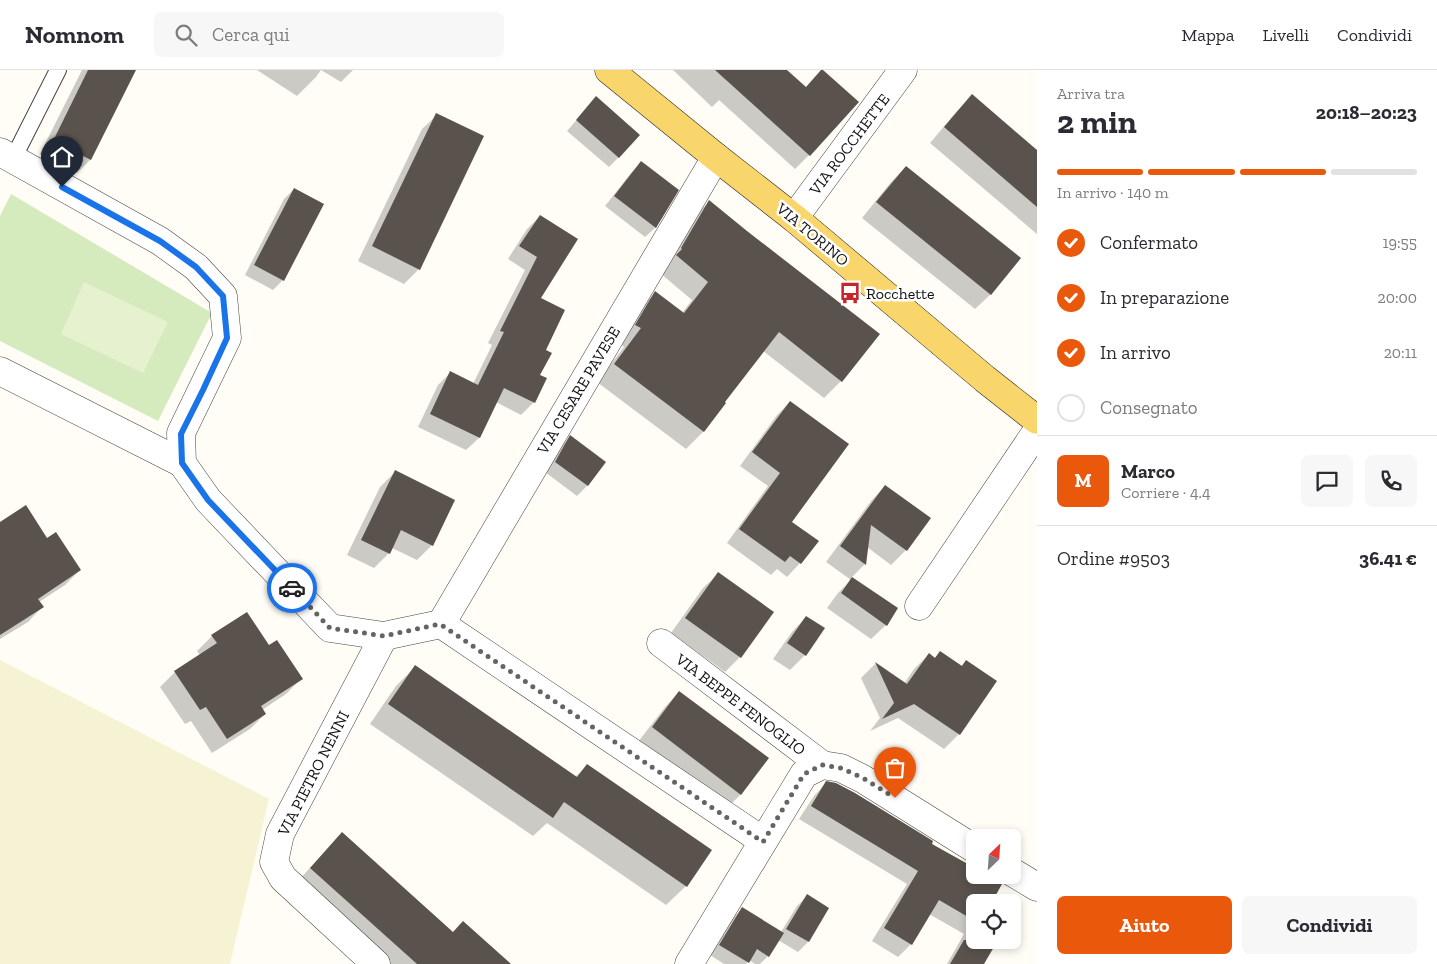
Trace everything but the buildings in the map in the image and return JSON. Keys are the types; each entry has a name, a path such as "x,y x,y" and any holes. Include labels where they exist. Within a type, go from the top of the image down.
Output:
{"main road":[{"name":"VIA TORINO","path":"610,70 794,218 985,379 1037,420"}],"street":[{"name":"VIA ROCCHETTE","path":"794,218 903,70"},
{"path":"7,156 160,241 196,267 223,296 227,338 181,434 182,463"},
{"name":"VIA CESARE PAVESE","path":"440,624 716,157"},
{"path":"0,371 182,463 208,500 330,628 384,636 440,624 763,842"},
{"path":"919,606 1037,431"},
{"name":"VIA PIETRO NENNI","path":"376,964 283,878 274,862 280,834 384,636"},
{"name":"VIA BEPPE FENOGLIO","path":"661,643 822,765 841,768 863,778 966,842"},
{"name":"VIA BEPPE FENOGLIO","path":"688,964 804,774 822,765"},
{"path":"1021,877 1037,887"}],"lane":[{"path":"7,156 58,70"}],"shaded area":[{"path":"0,660 269,799 230,964 0,964"}],"green space":[{"path":"11,194 212,313 158,421 0,341 0,216"},
{"path":"84,282 168,322 143,373 61,334"}],"way so far":[{"path":"292,588 330,628 384,636 440,624 763,842 804,774 822,765 841,768 863,778 895,798"}],"place":[{"name":"Rocchette","path":"850,293"}],"route":[{"path":"62,187 160,241 196,267 223,296 227,338 181,434 182,463 208,500 292,588"}]}
